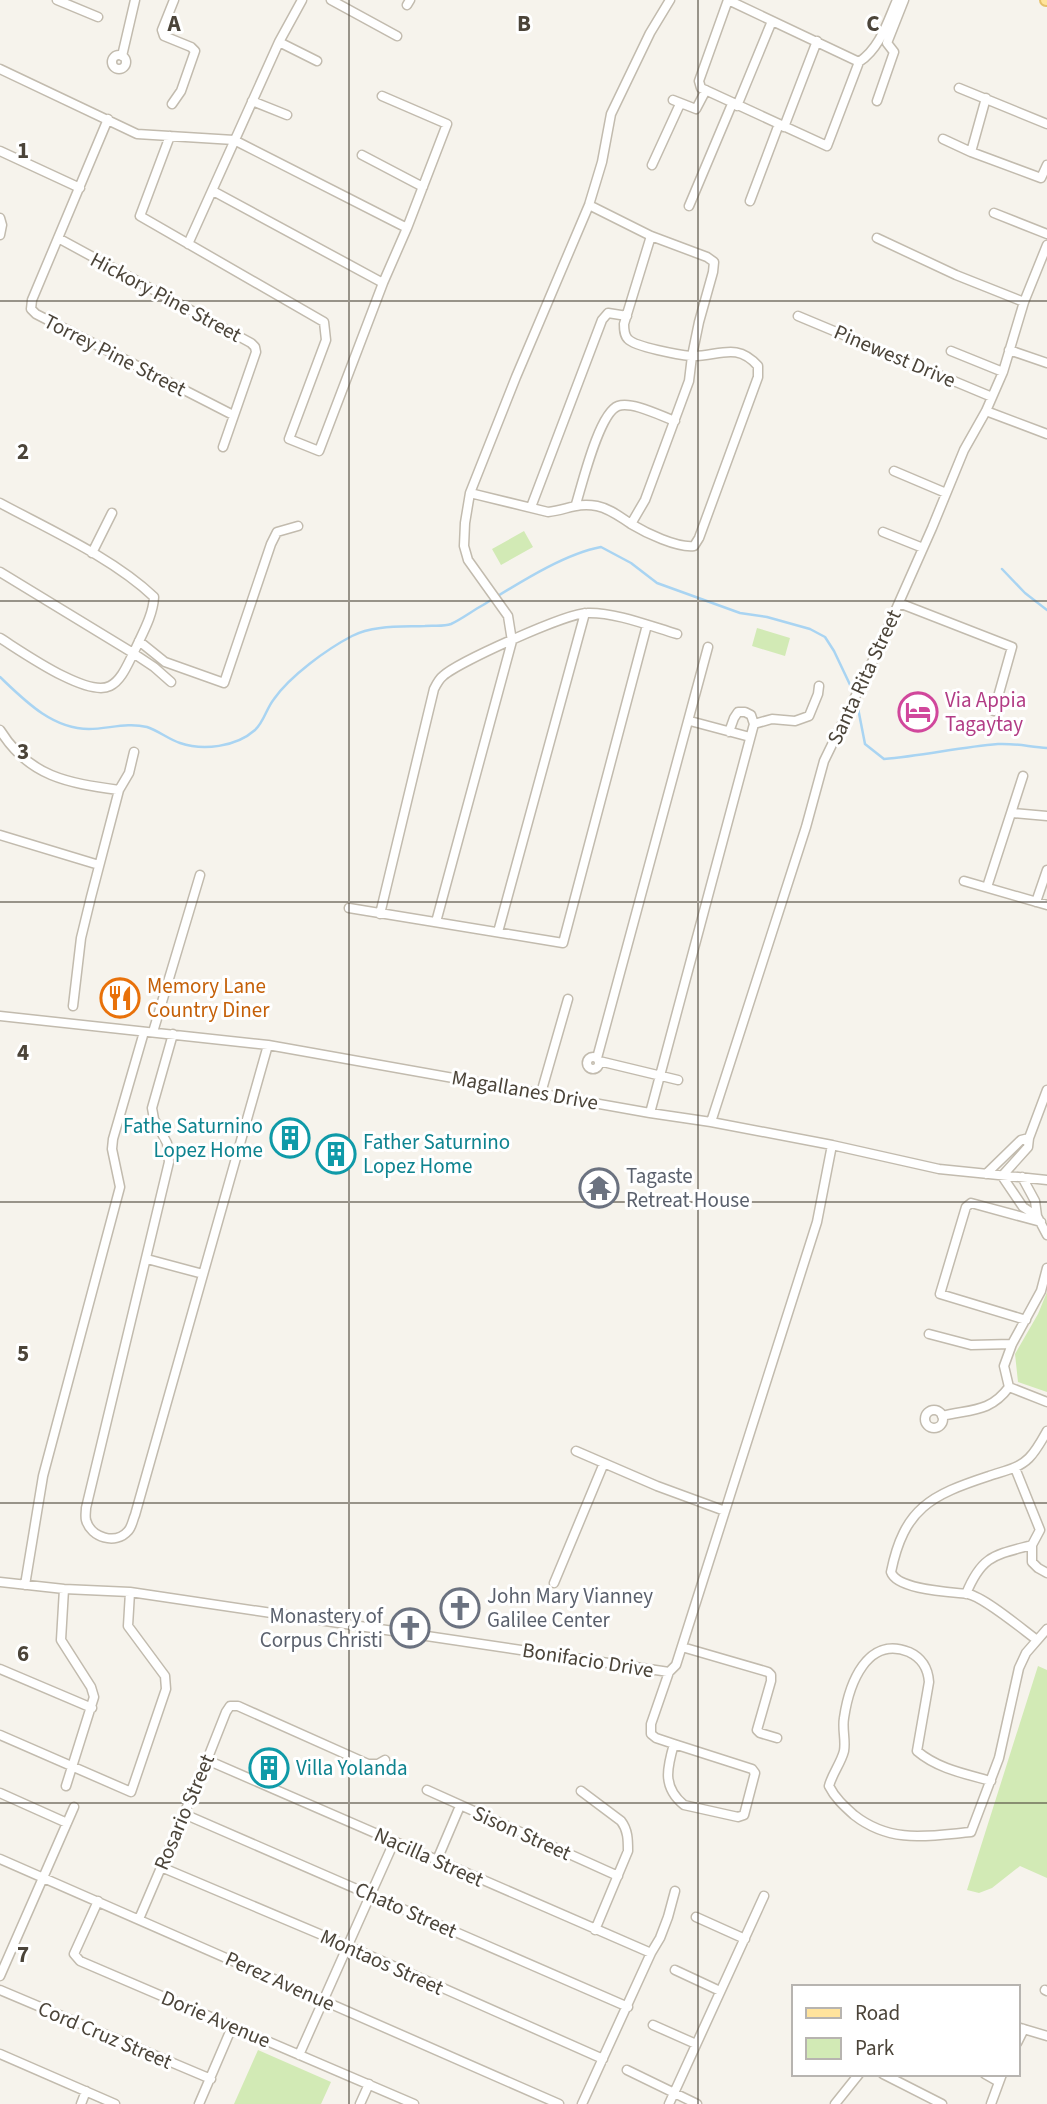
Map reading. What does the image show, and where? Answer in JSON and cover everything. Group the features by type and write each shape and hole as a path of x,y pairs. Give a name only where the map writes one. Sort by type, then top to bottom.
{"street":[{"path":"57,0 98,17"},
{"path":"122,56 135,0"},
{"path":"172,104 180,91 195,51 164,36 162,30 174,0"},
{"path":"188,244 279,42 302,0"},
{"path":"331,0 397,36"},
{"path":"436,922 512,640 508,616 468,560 464,546 470,493 589,205 602,162 611,114 650,33 670,0"},
{"path":"859,62 728,0 699,81 701,88 734,105 827,146 859,62 870,54 878,43 897,0"},
{"path":"877,102 894,52 887,43 904,0"},
{"path":"689,206 772,21"},
{"path":"750,201 817,41"},
{"path":"279,42 317,61"},
{"path":"0,69 137,134 234,140 407,228"},
{"path":"959,88 1047,124"},
{"path":"652,165 677,102 695,109 706,90"},
{"path":"170,136 140,216 324,322 326,340 289,439 320,451 447,124 382,96"},
{"path":"971,152 986,98"},
{"path":"252,101 288,115"},
{"name":"Torrey Pine Street","path":"108,119 32,300 31,309 233,415"},
{"path":"943,139 1041,178 1047,165"},
{"path":"0,151 80,188"},
{"path":"362,155 423,187"},
{"path":"213,191 383,283"},
{"path":"589,205 651,236 707,257 713,262 689,381 645,500 631,524"},
{"path":"994,213 1047,234"},
{"path":"0,218 0,234"},
{"path":"470,493 548,512 561,511 576,504 597,506 609,509 631,524 660,538 689,547 699,538 758,377 758,366 740,352 692,356 639,345 628,340 624,324 651,236"},
{"name":"Hickory Pine Street","path":"58,239 255,347 256,352 223,447"},
{"path":"877,239 1024,302"},
{"name":"Santa Rita Street","path":"711,1122 806,827 824,761 899,603 964,450 986,411 1003,372 1024,302 1047,244"},
{"path":"531,507 602,320 608,313 627,316"},
{"name":"Pinewest Drive","path":"798,316 992,397"},
{"path":"1009,349 1047,363"},
{"path":"951,351 1003,372"},
{"path":"576,504 591,455 609,412 617,406 625,405 675,421"},
{"path":"986,411 1047,434"},
{"path":"894,471 946,493"},
{"path":"0,503 92,553 144,587 154,597 153,609 133,653 118,681 107,688 68,680 0,638"},
{"path":"92,553 112,513"},
{"path":"139,641 165,662 224,683 271,544 277,532 298,526"},
{"path":"883,532 923,548"},
{"path":"0,572 133,653 171,682"},
{"path":"899,603 1012,647 994,711"},
{"path":"498,932 585,612"},
{"path":"380,914 434,689 441,677 455,667 512,640 567,616 585,612 603,614 677,634"},
{"path":"349,908 563,943 647,625"},
{"path":"678,1080 598,1060 708,647"},
{"path":"754,724 772,719 794,721 809,716 819,686"},
{"path":"650,1113 754,724 751,715 738,712 729,732"},
{"path":"690,721 750,737"},
{"path":"1,734 22,758 35,768 69,781 119,790"},
{"path":"71,1025 81,938 119,790 129,773 134,752"},
{"path":"987,887 1023,776"},
{"path":"1012,813 1047,816"},
{"path":"0,835 99,866"},
{"path":"1036,902 1047,870"},
{"path":"153,1032 200,875"},
{"path":"964,881 1047,905"},
{"path":"541,1093 568,999"},
{"name":"Magallanes Drive","path":"0,1016 268,1045 711,1122 939,1169 1047,1180"},
{"path":"25,1585 43,1476 120,1187 112,1149 113,1139 144,1032"},
{"path":"173,1034 152,1108 154,1119 167,1143 169,1162 86,1508 86,1522 103,1538 117,1539 129,1531 135,1515 268,1045"},
{"path":"1039,1219 1023,1207 1002,1176 1028,1147 1047,1090"},
{"path":"1037,1121 1047,1123"},
{"path":"986,1174 1021,1140 1029,1138"},
{"name":"Bonifacio Drive","path":"0,1582 130,1592 669,1672 676,1665 682,1647 817,1222 832,1145"},
{"path":"1022,1177 1035,1201 1039,1219 1047,1235"},
{"path":"1026,1320 940,1294 966,1208 971,1203 1039,1219"},
{"path":"146,1259 203,1274"},
{"path":"1009,1387 1004,1366 1012,1344 1041,1291 1047,1268"},
{"path":"929,1334 971,1345 1012,1344"},
{"path":"1009,1387 1047,1402"},
{"path":"942,1416 969,1412 990,1405 1009,1387"},
{"path":"1037,1640 974,1596 938,1591 894,1578 891,1569 901,1536 917,1513 952,1489 1015,1468 1029,1458 1047,1431"},
{"path":"576,1451 657,1486 726,1511"},
{"path":"554,1583 604,1463"},
{"path":"1015,1468 1041,1530 1032,1545 1032,1562 1047,1573"},
{"path":"966,1594 980,1567 993,1556 1032,1545"},
{"path":"64,1589 61,1640 91,1688 94,1698 66,1786"},
{"path":"0,1734 131,1792 166,1689 164,1676 128,1626 130,1592"},
{"path":"991,1781 958,1772 931,1761 917,1751 929,1672 916,1655 897,1648 878,1651 861,1668 849,1697 843,1720 845,1747 830,1786 842,1805 874,1828 903,1836 971,1832 991,1781 1003,1740 1016,1676 1026,1653 1047,1629"},
{"path":"682,1647 768,1672 771,1681 757,1730 777,1738"},
{"path":"0,1669 92,1708"},
{"path":"669,1672 651,1724 651,1734 752,1769 755,1773 744,1815 738,1817 684,1805 678,1800 666,1771 674,1744"},
{"name":"Rosario Street","path":"139,1919 230,1706 239,1706 368,1764 379,1764 385,1760"},
{"name":"Nacilla Street","path":"207,1760 651,1953"},
{"name":"Sison Street","path":"426,1790 618,1876"},
{"path":"581,1791 625,1826 628,1838 628,1851 594,1930"},
{"path":"0,1793 67,1823"},
{"path":"437,1860 460,1806"},
{"path":"0,1976 74,1807"},
{"name":"Chato Street","path":"184,1814 628,2007"},
{"path":"299,2055 394,1842"},
{"name":"Perez Avenue","path":"0,1859 559,2104"},
{"name":"Montaos Street","path":"161,1867 603,2059"},
{"path":"582,2104 664,1928 675,1891"},
{"path":"669,2104 764,1896"},
{"name":"Dorie Avenue","path":"98,1901 74,1954 80,1961 414,2104"},
{"path":"696,1917 745,1939"},
{"path":"676,1970 720,1991"},
{"name":"Cord Cruz Street","path":"0,1990 211,2079"},
{"path":"653,2025 696,2044"},
{"path":"199,2104 232,2026"},
{"path":"1021,2028 1047,2036"},
{"path":"0,2054 116,2104"},
{"path":"627,2070 697,2104"},
{"path":"835,2104 857,2076"},
{"path":"887,2076 943,2104"},
{"path":"991,2104 1001,2078"},
{"path":"360,2104 369,2084"},
{"path":"81,2104 86,2091"}],"green space":[{"path":"524,531 533,547 501,565 492,549"},
{"path":"757,628 790,638 785,656 752,646"},
{"path":"1047,1292 1047,1392 1018,1382 1015,1354"},
{"path":"1038,1666 1047,1670 1047,1878 1020,1866 992,1888 979,1893 967,1890"},
{"path":"258,2050 331,2082 321,2104 234,2104"}],"waterway":[{"path":"0,677 40,712 76,728 140,726 189,745 209,747 229,744 255,730 271,703 299,672 352,636 378,628 451,624 540,571 571,556 601,547 631,563 657,583 740,613 767,617 810,629 825,637 853,691"},
{"path":"1002,569 1025,593 1047,610"},
{"path":"857,703 865,744 884,759 998,744 1047,748"}],"place":[{"name":"Via Appia Tagaytay","path":"918,712"},
{"name":"Memory Lane Country Diner","path":"120,998"},
{"name":"Fathe Saturnino Lopez Home","path":"290,1138"},
{"name":"Father Saturnino Lopez Home","path":"336,1154"},
{"name":"Tagaste Retreat House","path":"599,1188"},
{"name":"John Mary Vianney Galilee Center","path":"460,1608"},
{"name":"Monastery of Corpus Christi","path":"410,1628"},
{"name":"Villa Yolanda","path":"269,1768"}]}
